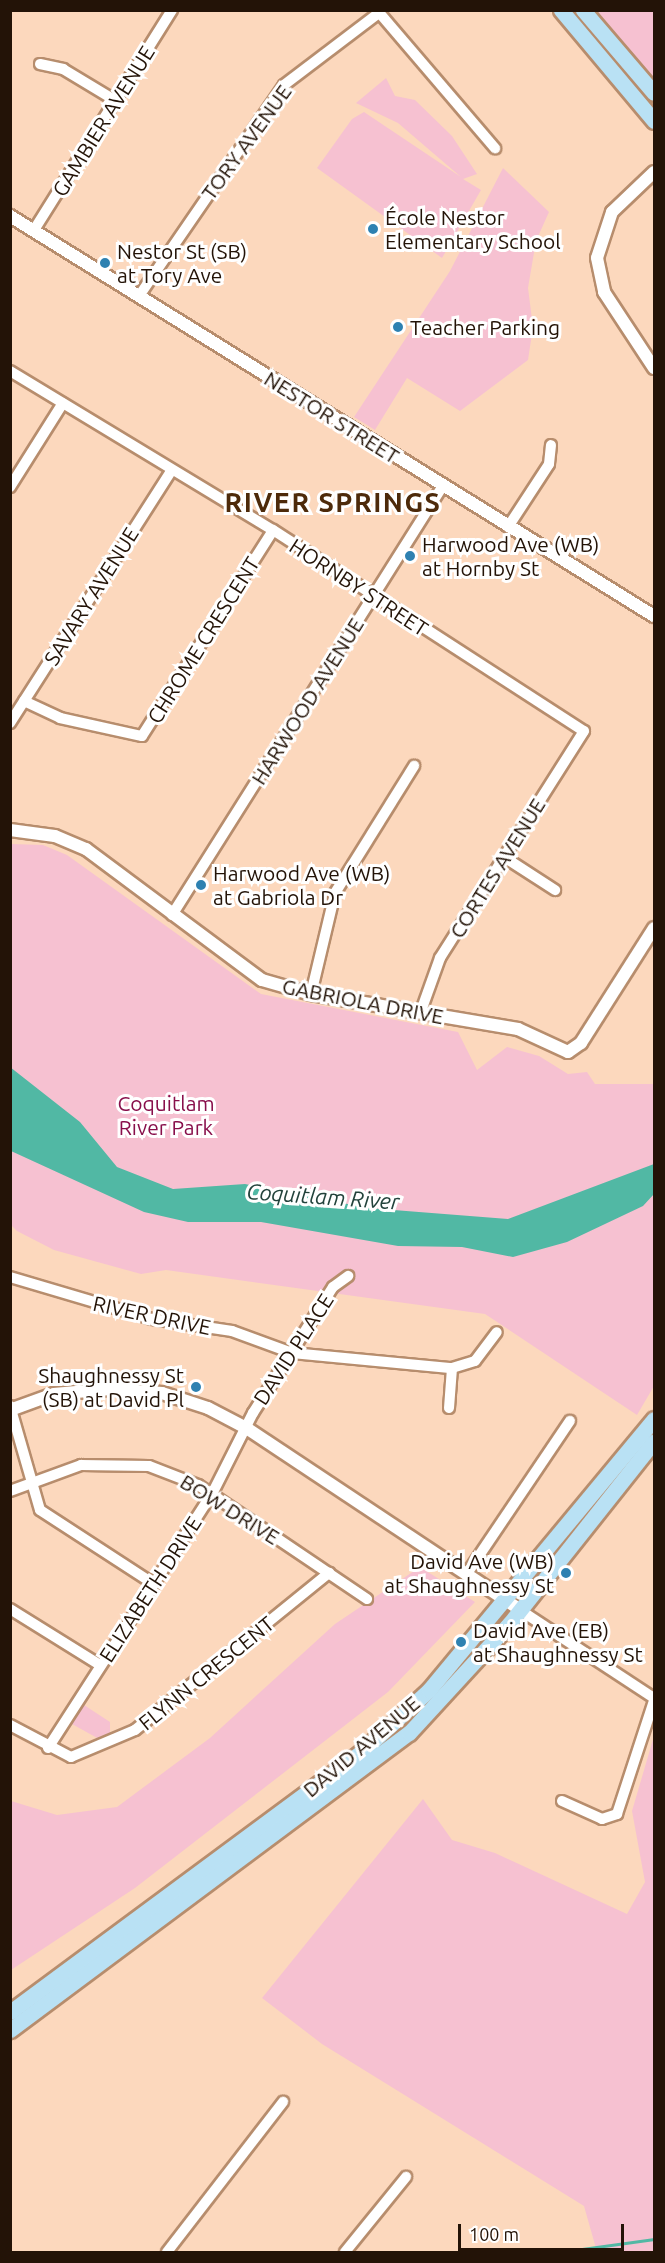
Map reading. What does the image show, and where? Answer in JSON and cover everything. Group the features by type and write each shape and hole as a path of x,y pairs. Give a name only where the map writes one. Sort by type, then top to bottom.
{"main road":[{"path":"561,10 654,121"},
{"path":"583,10 654,93"},
{"name":"DAVID AVENUE","path":"10,2012 360,1753 429,1690 513,1606 654,1419"},
{"name":"DAVID AVENUE","path":"10,2030 410,1733 513,1606 654,1441"}],"street":[{"name":"GAMBIER AVENUE","path":"34,230 172,10"},
{"path":"378,12 495,148"},
{"name":"TORY AVENUE","path":"139,296 284,85 378,12"},
{"path":"40,64 63,69 116,101"},
{"path":"654,172 612,212 597,258 604,292 654,368"},
{"name":"NESTOR STREET","path":"10,216 442,487 654,616"},
{"name":"HORNBY STREET","path":"10,371 273,530 584,731"},
{"path":"10,487 63,403"},
{"path":"508,527 549,464 551,445"},
{"name":"SAVARY AVENUE","path":"10,723 172,470"},
{"name":"HARWOOD AVENUE","path":"172,915 442,487"},
{"name":"CHROME CRESCENT","path":"24,701 60,718 142,736 273,530"},
{"name":"CORTES AVENUE","path":"421,1011 440,958 584,731"},
{"path":"311,994 335,893 414,765"},
{"name":"GABRIOLA DRIVE","path":"10,830 56,836 86,849 255,976 311,994 519,1029 572,1052 654,928"},
{"path":"504,857 555,890"},
{"name":"DAVID PLACE","path":"248,1429 333,1287 348,1276"},
{"name":"RIVER DRIVE","path":"10,1277 134,1315 232,1331 292,1353 452,1368"},
{"path":"449,1408 452,1368 475,1361 497,1332"},
{"path":"154,1584 45,1514 30,1482 11,1409 54,1394 110,1389 162,1393 208,1407 248,1429 654,1700 617,1814 597,1818 562,1801"},
{"path":"466,1575 570,1420"},
{"name":"ELIZABETH DRIVE","path":"48,1748 212,1494 248,1429"},
{"name":"BOW DRIVE","path":"10,1491 81,1465 110,1462 148,1466 212,1494 367,1599"},
{"name":"FLYNN CRESCENT","path":"10,1725 48,1748 77,1756 146,1724 329,1573"},
{"path":"10,1609 100,1665"},
{"path":"167,2253 283,2102"},
{"path":"345,2253 406,2177"}],"green space":[{"path":"597,11 654,11 654,79"},
{"path":"386,78 395,96 415,100 452,136 477,174 463,179 481,190 442,258 317,168 352,119 364,112 461,177 398,123 356,103"},
{"path":"503,168 549,212 536,241 528,288 533,327 528,360 460,411 407,378 375,430 354,417 450,271"},
{"name":"Coquitlam River Park","path":"11,844 43,845 67,855 261,994 458,1032 477,1070 507,1047 539,1056 568,1074 587,1072 595,1084 654,1084 654,1386 637,1415 485,1314 166,1270 141,1274 54,1250 17,1231 11,1225"},
{"path":"420,1567 475,1602 388,1692 135,1888 11,1970 11,1801 57,1815 117,1807 210,1738 335,1624"},
{"path":"84,1705 110,1722 110,1734 99,1739 72,1724"},
{"path":"654,1736 654,2252 597,2252 584,2206 322,2044 262,1998 423,1799 452,1840 495,1853 627,1914 645,1882 632,1811"}],"water":[{"name":"Coquitlam River","path":"10,1067 80,1122 117,1167 173,1189 245,1184 368,1208 508,1219 654,1164 654,1194 643,1206 567,1242 513,1257 462,1247 398,1246 261,1222 188,1222 144,1212 11,1151"}],"waterway":[{"path":"582,2249 654,2239"}],"place":[{"name":"École Nestor Elementary School","path":"373,229"},
{"name":"Nestor St (SB) at Tory Ave","path":"105,263"},
{"name":"Teacher Parking","path":"398,327"},
{"name":"Harwood Ave (WB) at Hornby St","path":"410,556"},
{"name":"Harwood Ave (WB) at Gabriola Dr","path":"201,885"},
{"name":"Shaughnessy St (SB) at David Pl","path":"196,1387"},
{"name":"David Ave (WB) at Shaughnessy St","path":"566,1573"},
{"name":"David Ave (EB) at Shaughnessy St","path":"461,1642"}],"district":[{"name":"RIVER SPRINGS","path":"333,503"}]}
